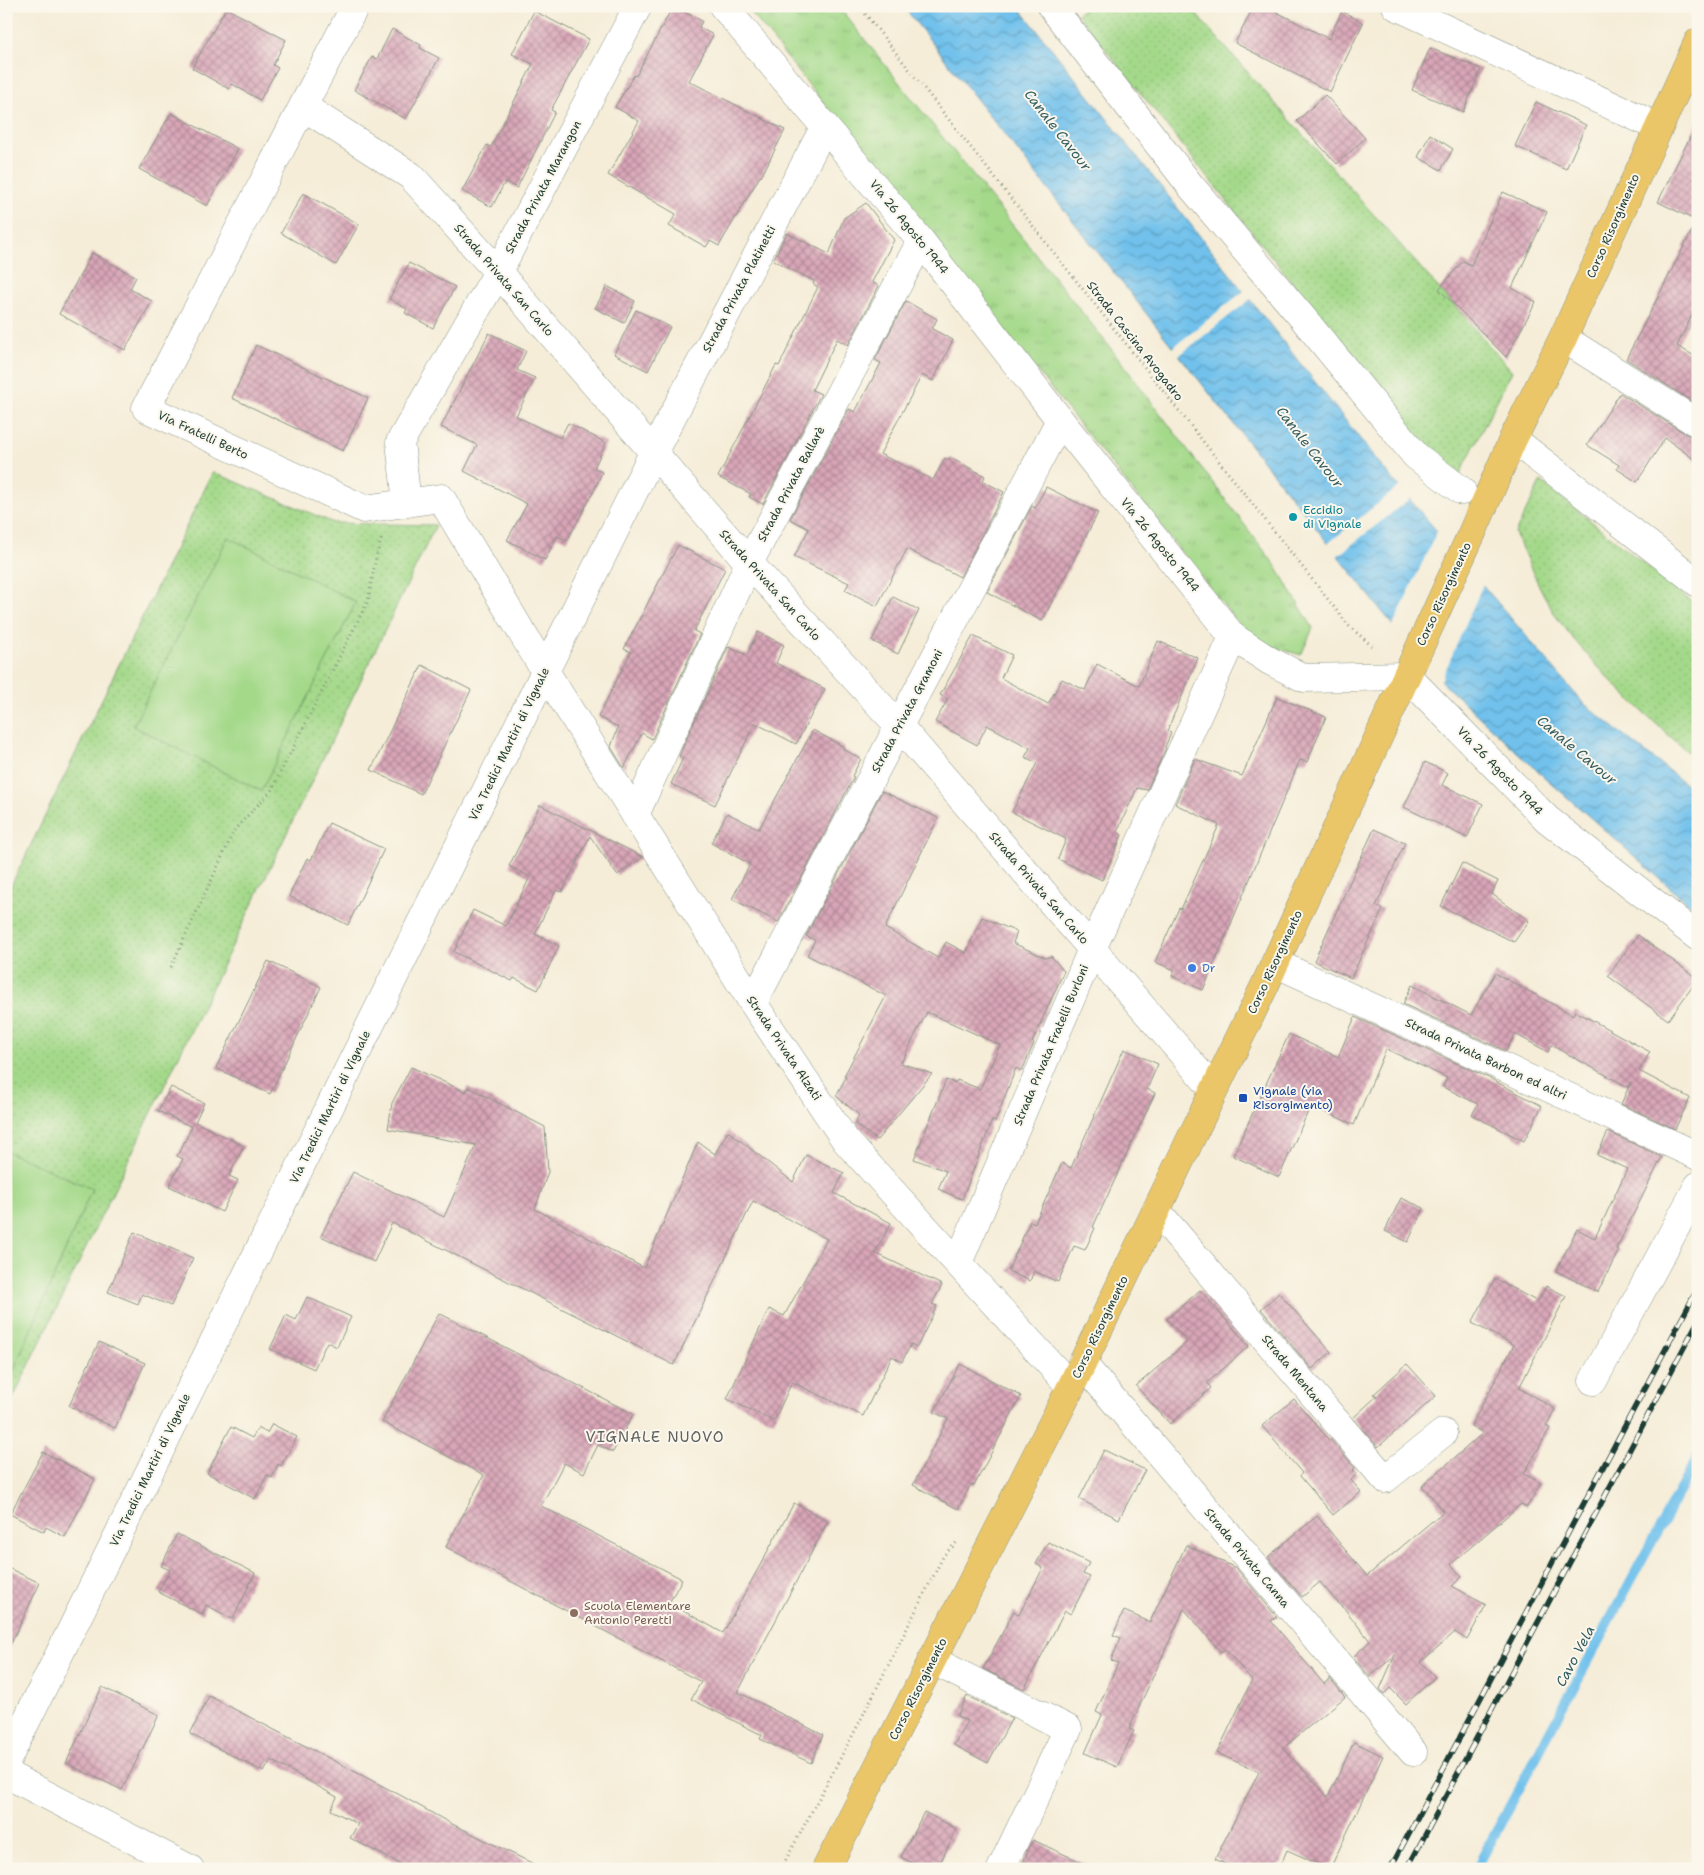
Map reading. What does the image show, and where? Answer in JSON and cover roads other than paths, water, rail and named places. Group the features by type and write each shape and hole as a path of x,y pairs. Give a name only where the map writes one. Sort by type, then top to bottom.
{"main road":[{"name":"Corso Risorgimento","path":"826,1869 1077,1375 1275,963 1410,670 1513,439 1563,338 1698,42"}],"street":[{"name":"Via Fratelli Berto","path":"355,6 146,408 364,509 407,503"},
{"name":"Strada Privata Marangon","path":"407,503 400,442 498,272 638,6"},
{"name":"Via 26 Agosto 1944","path":"723,6 922,241 1060,420 1233,637 1270,661 1304,678 1410,670 1547,819 1698,937"},
{"path":"1051,6 1190,185 1302,316 1416,456 1462,491"},
{"path":"1396,6 1658,127"},
{"name":"Strada Privata San Carlo","path":"304,107 411,176 498,272 749,562 899,726 1214,1090"},
{"name":"Strada Privata Platinetti","path":"653,453 825,126"},
{"name":"Strada Privata Ballarè","path":"635,815 749,562 922,241"},
{"path":"1563,338 1694,421"},
{"name":"Strada Privata Gramoni","path":"753,1003 1060,420"},
{"path":"1513,439 1698,584"},
{"name":"Via Tredici Martiri di Vignale","path":"6,1762 653,453"},
{"path":"407,503 441,498 545,671"},
{"name":"Strada Privata Fratelli Burloni","path":"958,1263 1092,949 1233,637"},
{"name":"Strada Privata Alzati","path":"545,671 753,1003 846,1141 958,1263 1077,1375"},
{"name":"Strada Privata Barbon ed altri","path":"1275,963 1698,1156"},
{"path":"1593,1381 1698,1186"},
{"name":"Strada Mentana","path":"1156,1210 1385,1479 1443,1433"},
{"name":"Strada Privata Canna","path":"1077,1375 1413,1752"},
{"path":"932,1660 1068,1729 1001,1869"},
{"path":"6,1774 190,1869"}],"water":[{"name":"Canale Cavour","path":"903,6 1018,6 1383,468 1583,703 1698,794 1698,910 1691,906 1542,775 1446,686 1384,614"}],"waterway":[{"name":"Cavo Vela","path":"1476,1869 1698,1456"}],"railway":[{"path":"1390,1869 1698,1288"},
{"path":"1407,1869 1698,1321"}],"place":[{"name":"Eccidio di Vignale","path":"1293,517"},
{"name":"Dr","path":"1192,968"},
{"name":"Vignale (via Risorgimento)","path":"1243,1098"},
{"name":"Scuola Elementare Antonio Peretti","path":"574,1613"}],"district":[{"name":"VIGNALE NUOVO","path":"655,1437"}]}
